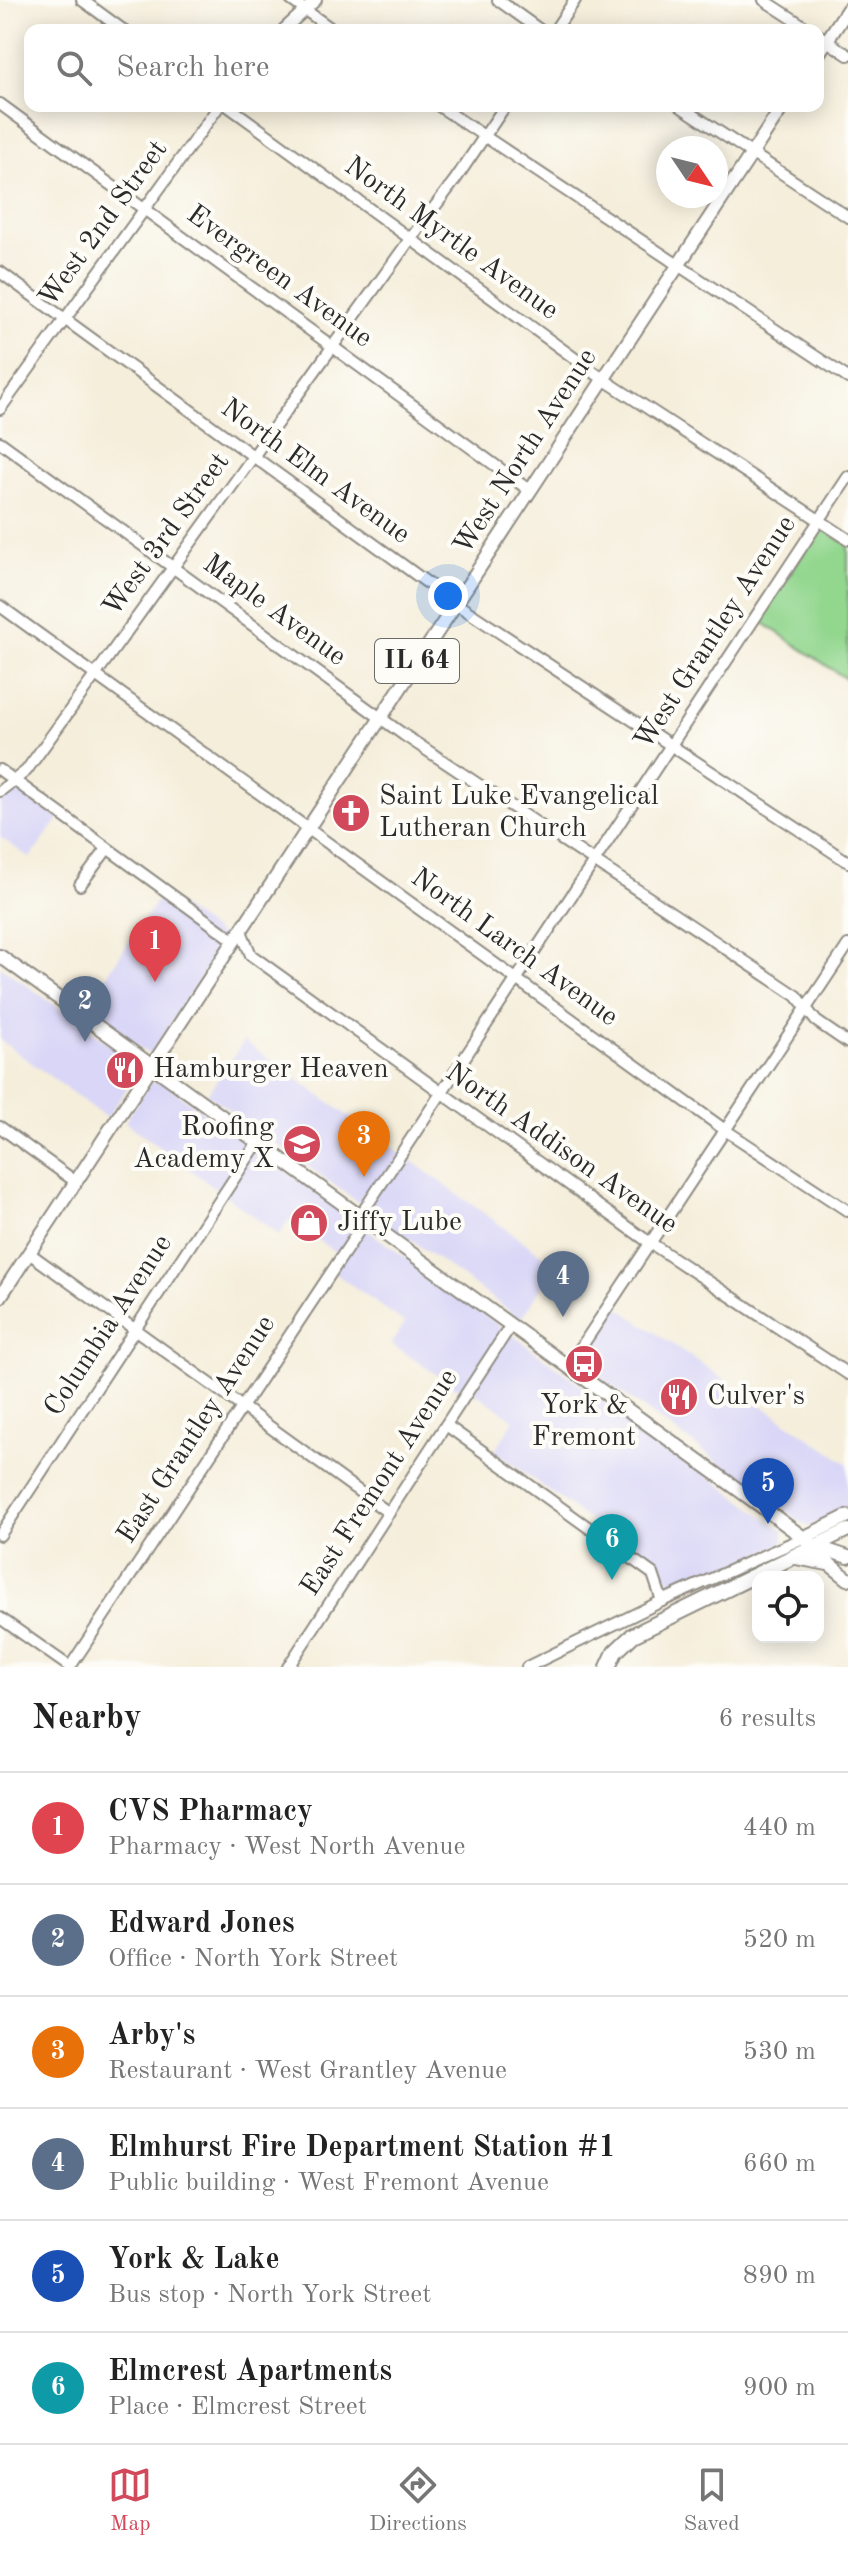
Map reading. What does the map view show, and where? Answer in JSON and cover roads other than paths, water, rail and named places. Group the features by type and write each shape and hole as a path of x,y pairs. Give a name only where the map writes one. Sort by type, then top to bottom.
{"highway":[{"path":"608,1667 615,1652 633,1635 791,1557 809,1542"},
{"path":"791,1557 809,1557 828,1563"}],"main road":[{"path":"824,36 848,9"},
{"name":"West North Avenue","path":"152,1066 779,112"},
{"path":"0,956 809,1542 848,1579"},
{"name":"IL 64","path":"0,1297 152,1066"},
{"path":"809,1542 848,1516"},
{"path":"809,1542 848,1530"},
{"path":"809,1542 848,1557"}],"street":[{"path":"82,0 115,24"},
{"path":"291,0 325,24"},
{"path":"290,24 316,0"},
{"path":"498,0 532,24"},
{"path":"562,24 575,0"},
{"path":"764,0 801,24"},
{"path":"824,39 848,55"},
{"name":"Evergreen Avenue","path":"0,104 529,490"},
{"name":"West 2nd Street","path":"0,409 215,112"},
{"name":"North Myrtle Avenue","path":"236,112 603,379 848,539"},
{"path":"448,112 848,378"},
{"name":"West 3rd Street","path":"0,791 26,771 501,112"},
{"path":"689,112 848,217"},
{"name":"North Elm Avenue","path":"0,272 455,603 848,862"},
{"name":"Maple Avenue","path":"0,442 379,718 797,996 816,1021 848,1043"},
{"name":"West Grantley Avenue","path":"363,1218 516,979 848,477"},
{"name":"North Larch Avenue","path":"0,606 725,1130 848,1211"},
{"path":"0,770 107,849 238,936 251,955"},
{"path":"80,885 107,849"},
{"path":"568,1367 848,945"},
{"path":"225,956 251,955"},
{"name":"North Addison Avenue","path":"251,955 651,1243 848,1374"},
{"path":"0,1127 76,1182"},
{"name":"Columbia Avenue","path":"0,1535 258,1142"},
{"name":"East Grantley Avenue","path":"70,1667 363,1218"},
{"path":"29,1253 389,1513"},
{"name":"East Fremont Avenue","path":"288,1667 511,1325"},
{"path":"446,1425 653,1574 662,1601"},
{"path":"527,1667 662,1601 809,1542"},
{"path":"0,1618 70,1667"}],"place":[{"name":"Saint Luke Evangelical Lutheran Church","path":"351,813"},
{"name":"CVS Pharmacy","path":"155,982"},
{"name":"Edward Jones","path":"85,1042"},
{"name":"Hamburger Heaven","path":"125,1070"},
{"name":"Roofing Academy X","path":"302,1144"},
{"name":"Arby's","path":"364,1177"},
{"name":"Jiffy Lube","path":"309,1223"},
{"name":"Elmhurst Fire Department Station #1","path":"563,1317"},
{"name":"York & Fremont","path":"584,1364"},
{"name":"Culver's","path":"679,1397"},
{"name":"York & Lake","path":"768,1524"},
{"name":"Elmcrest Apartments","path":"612,1580"}]}
